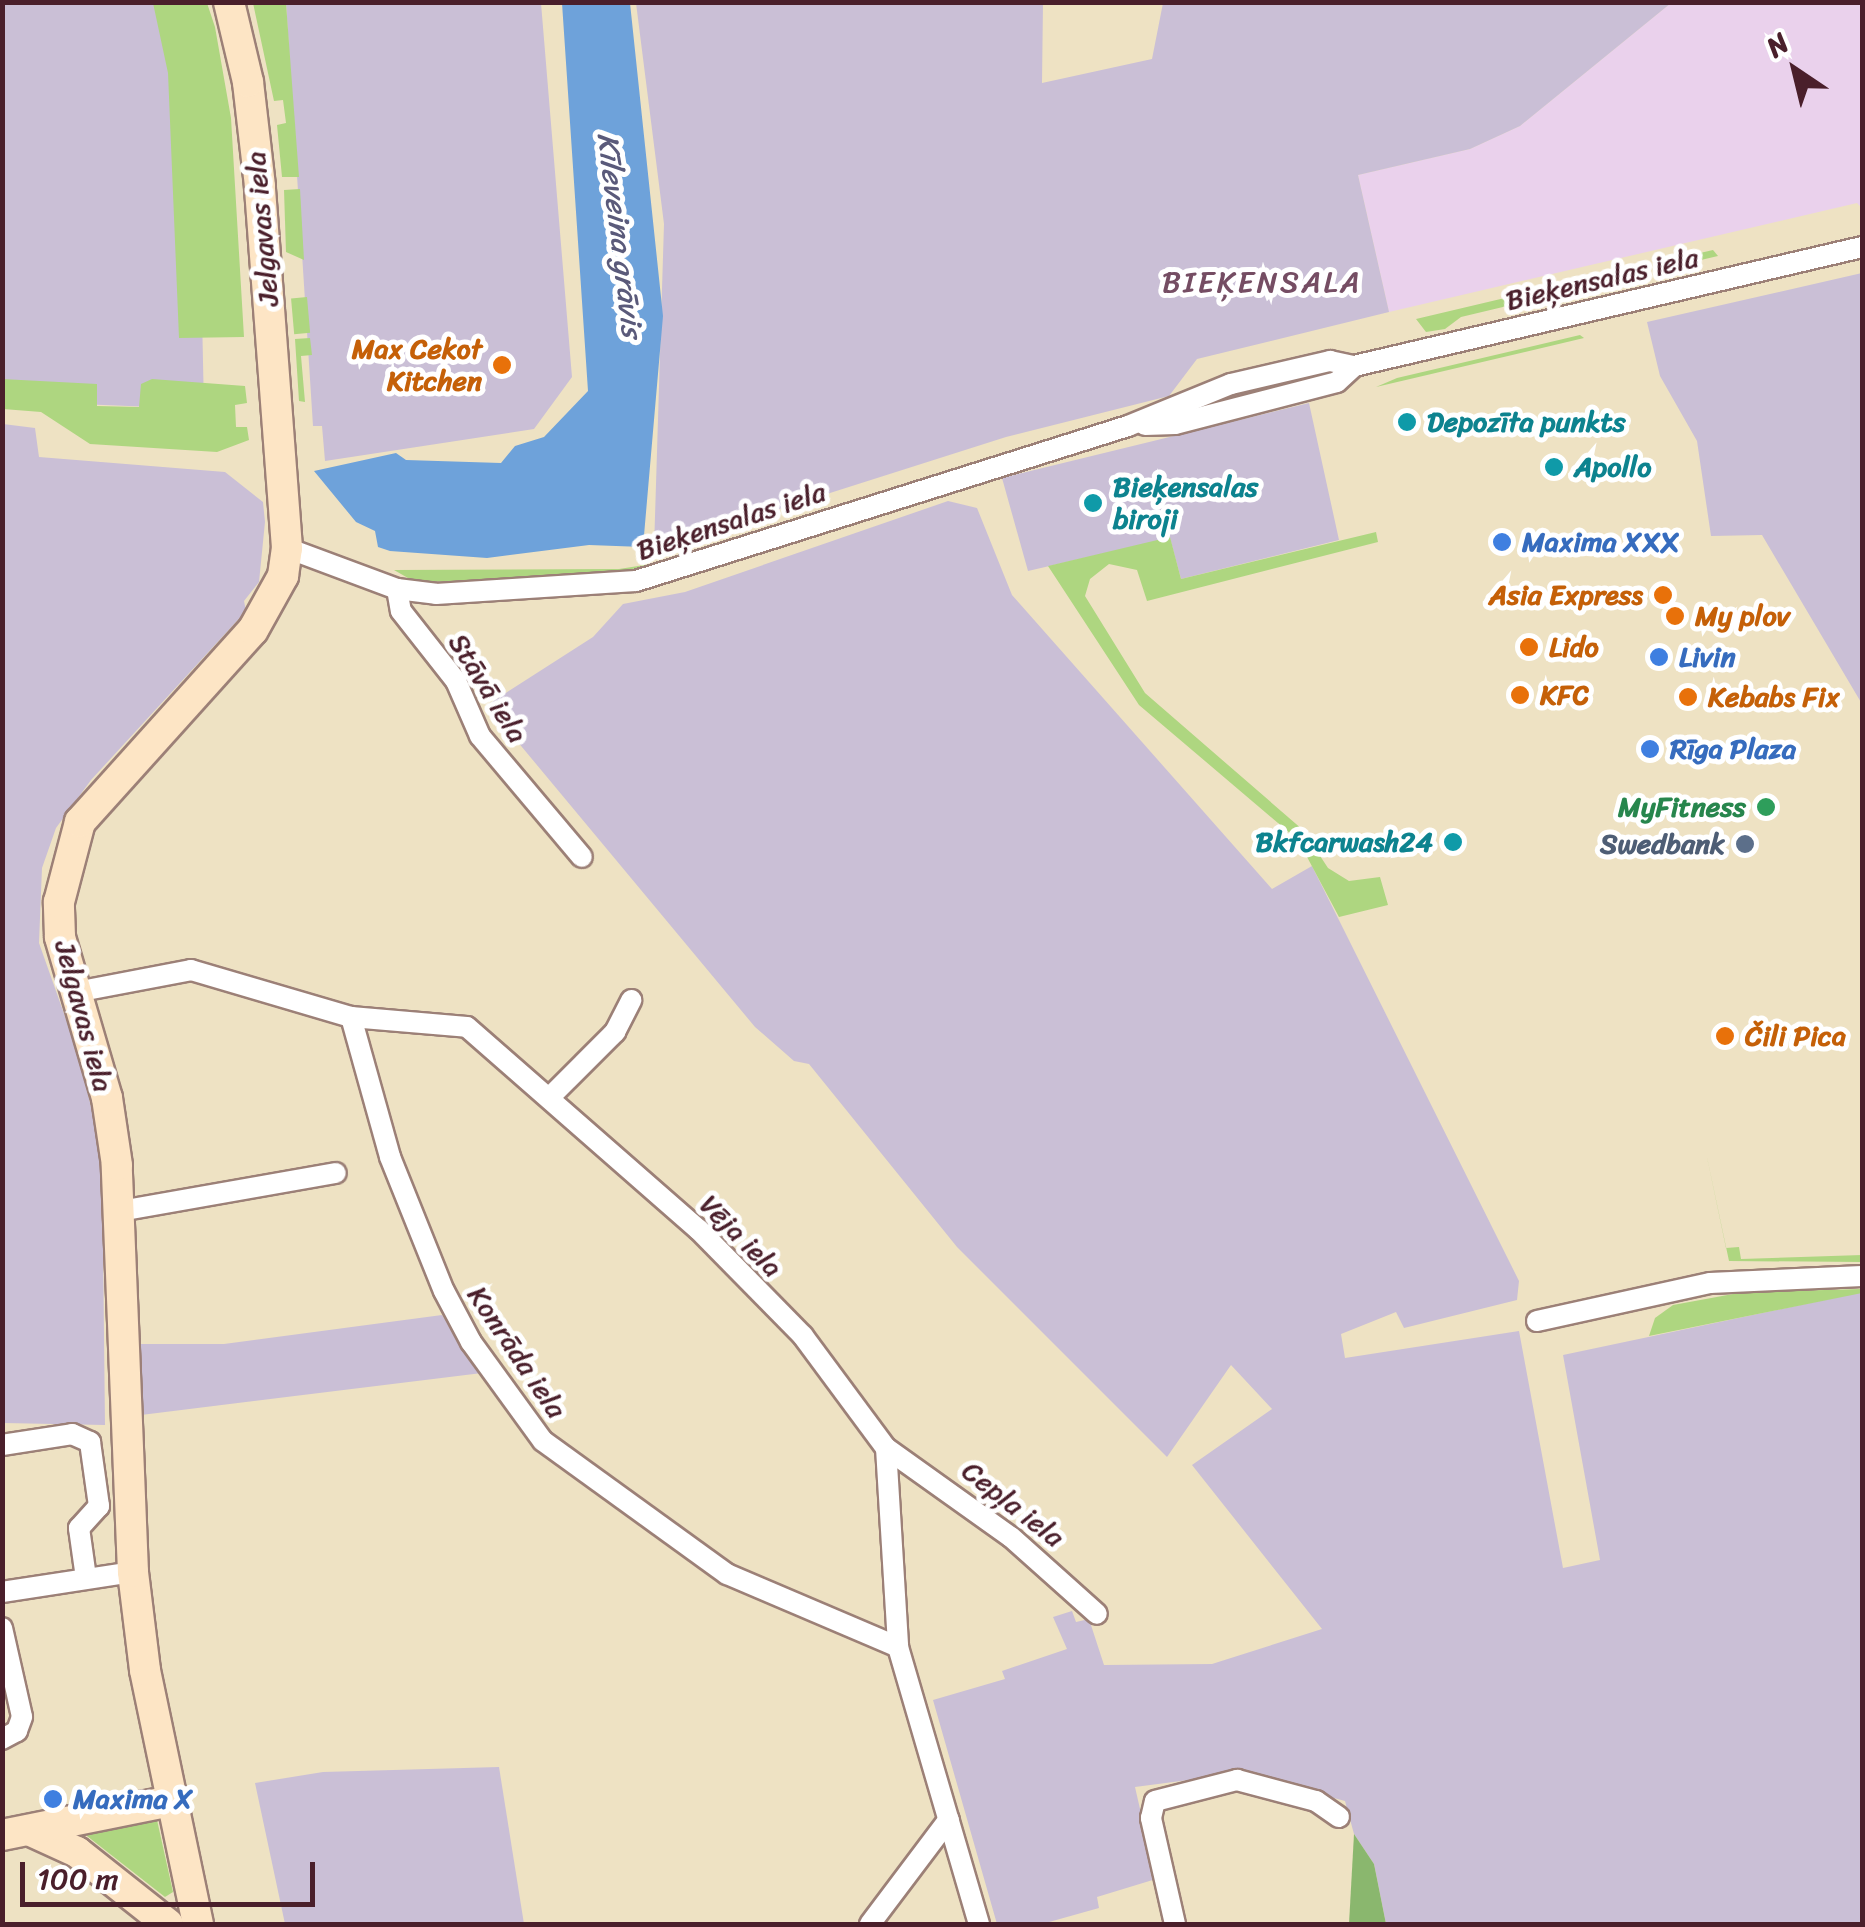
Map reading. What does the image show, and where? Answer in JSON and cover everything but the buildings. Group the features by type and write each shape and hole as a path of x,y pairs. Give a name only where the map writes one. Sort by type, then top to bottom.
{"street":[{"name":"Jelgavas iela","path":"198,1924 170,1802 133,1572 120,1211 107,1098 60,937 59,902 80,822 253,630 278,588 287,548 254,127 229,2"},
{"name":"Bieķensalas iela","path":"287,548 397,588 514,592 687,570 976,469 1128,426 1231,384 1330,361 1354,366 1862,247"},
{"name":"Stāvā iela","path":"397,588 400,611 456,681 480,736 582,857"},
{"name":"Vēja iela","path":"76,992 191,970 350,1017 467,1027 551,1096 698,1230 802,1336 886,1448"},
{"path":"551,1096 614,1032 631,1000"},
{"name":"Konrāda iela","path":"350,1017 390,1157 444,1291 471,1342 543,1441 727,1574 898,1648"},
{"path":"120,1211 336,1173"},
{"path":"1537,1321 1710,1283 1862,1276"},
{"path":"2,1445 72,1434 90,1442 98,1506 79,1528 86,1578"},
{"path":"886,1448 898,1648 979,1924"},
{"name":"Cepļa iela","path":"886,1448 996,1525 1097,1614"},
{"path":"2,1592 133,1572"},
{"path":"2,1628 22,1717 17,1731 2,1739"},
{"path":"1174,1924 1151,1818 1155,1801 1237,1780 1305,1797 1339,1817"},
{"path":"16,1832 170,1802"},
{"path":"870,1924 948,1819"},
{"path":"16,1832 78,1852 168,1924"}],"shaded area":[{"path":"2,3 169,3 201,267 204,409 3,401"},
{"path":"286,3 541,3 572,377 534,429 325,461 322,426 313,426"},
{"path":"636,3 1043,3 1042,83 1152,59 1163,3 1671,3 1520,126 1470,149 1358,175 1389,312 1197,359 1169,396 1006,437 654,549 664,224"},
{"path":"1671,3 1862,3 1862,208 1857,203 1389,312 1358,175 1470,149 1520,126"},
{"path":"1862,273 1862,704 1762,535 1711,536 1697,441 1660,376 1647,322"},
{"path":"1309,403 1339,540 1181,579 1170,538 1028,571 1002,478"},
{"path":"3,424 35,428 39,457 225,472 263,502 259,582 244,601 246,611 91,780 56,828 42,868 39,943 79,1056 102,1153 105,1425 3,1423"},
{"path":"948,501 977,508 1012,595 1272,889 1312,866 1519,1281 1517,1300 1404,1328 1396,1312 1341,1334 1345,1358 1519,1331 1563,1568 1600,1560 1563,1355 1862,1292 1862,1924 1386,1924 1374,1864 1354,1834 1345,1801 1242,1773 1135,1787 1156,1879 1097,1897 1099,1908 1042,1924 997,1924 933,1700 1005,1679 1002,1671 1067,1649 1053,1617 1072,1611 1076,1622 1089,1619 1104,1665 1212,1664 1322,1629 1192,1465 1272,1409 1231,1365 1167,1457 957,1247 809,1064 794,1061 755,1027 487,705 593,637 623,604 685,592"},
{"path":"442,1315 482,1373 141,1415 138,1344 224,1344"},
{"path":"499,1767 524,1924 285,1924 255,1783 323,1772"}],"green space":[{"path":"153,3 207,3 215,27 231,118 244,337 179,338 168,73"},
{"path":"253,3 286,3 299,177 282,177 277,125 286,123 283,100 274,101"},
{"path":"300,189 304,260 286,252 284,190"},
{"path":"1713,250 1718,256 1658,270 1661,262"},
{"path":"1644,266 1650,273 1574,290 1577,282"},
{"path":"1560,285 1566,292 1461,317 1445,329 1426,332 1416,319"},
{"path":"307,297 310,333 294,334 291,298"},
{"path":"1580,335 1584,338 1376,387 1397,378"},
{"path":"310,338 312,355 301,356 305,402 299,401 295,339"},
{"path":"2,379 97,384 97,406 139,407 141,384 152,379 245,386 247,403 235,405 236,427 247,427 249,440 217,452 90,444 41,412 3,409"},
{"path":"1376,532 1378,542 1147,601 1137,570 1109,564 1090,579 1085,596 1145,693 1303,830 1328,868 1349,881 1380,877 1388,905 1339,917 1298,840 1139,705 1048,566 1170,537 1181,579"},
{"path":"683,559 597,576 545,580 415,582 394,570 619,569"},
{"path":"1739,1247 1741,1259 1862,1255 1862,1262 1729,1261 1726,1248"},
{"path":"1862,1289 1862,1293 1649,1336 1655,1318 1673,1305 1744,1292"},
{"path":"157,1820 173,1892 165,1897 87,1836 88,1831"},
{"path":"1354,1834 1374,1864 1386,1924 1349,1924"}],"water":[{"name":"Kīleveina grāvis","path":"562,3 630,3 663,316 643,547 589,545 487,558 390,551 378,547 375,531 356,522 314,471 396,453 406,460 501,463 515,446 544,437 588,391"}],"place":[{"name":"Max Cekot Kitchen","path":"502,365"},
{"name":"Depozīta punkts","path":"1407,422"},
{"name":"Apollo","path":"1554,467"},
{"name":"Bieķensalas biroji","path":"1093,503"},
{"name":"Maxima XXX","path":"1502,542"},
{"name":"Asia Express","path":"1663,595"},
{"name":"My plov","path":"1675,616"},
{"name":"Lido","path":"1529,647"},
{"name":"Livin","path":"1659,657"},
{"name":"KFC","path":"1520,695"},
{"name":"Kebabs Fix","path":"1688,697"},
{"name":"Rīga Plaza","path":"1650,749"},
{"name":"MyFitness","path":"1766,807"},
{"name":"Bkfcarwash24","path":"1453,842"},
{"name":"Swedbank","path":"1745,844"},
{"name":"Čili Pica","path":"1725,1036"},
{"name":"Maxima X","path":"53,1799"}],"district":[{"name":"BIEĶENSALA","path":"1262,282"}]}
